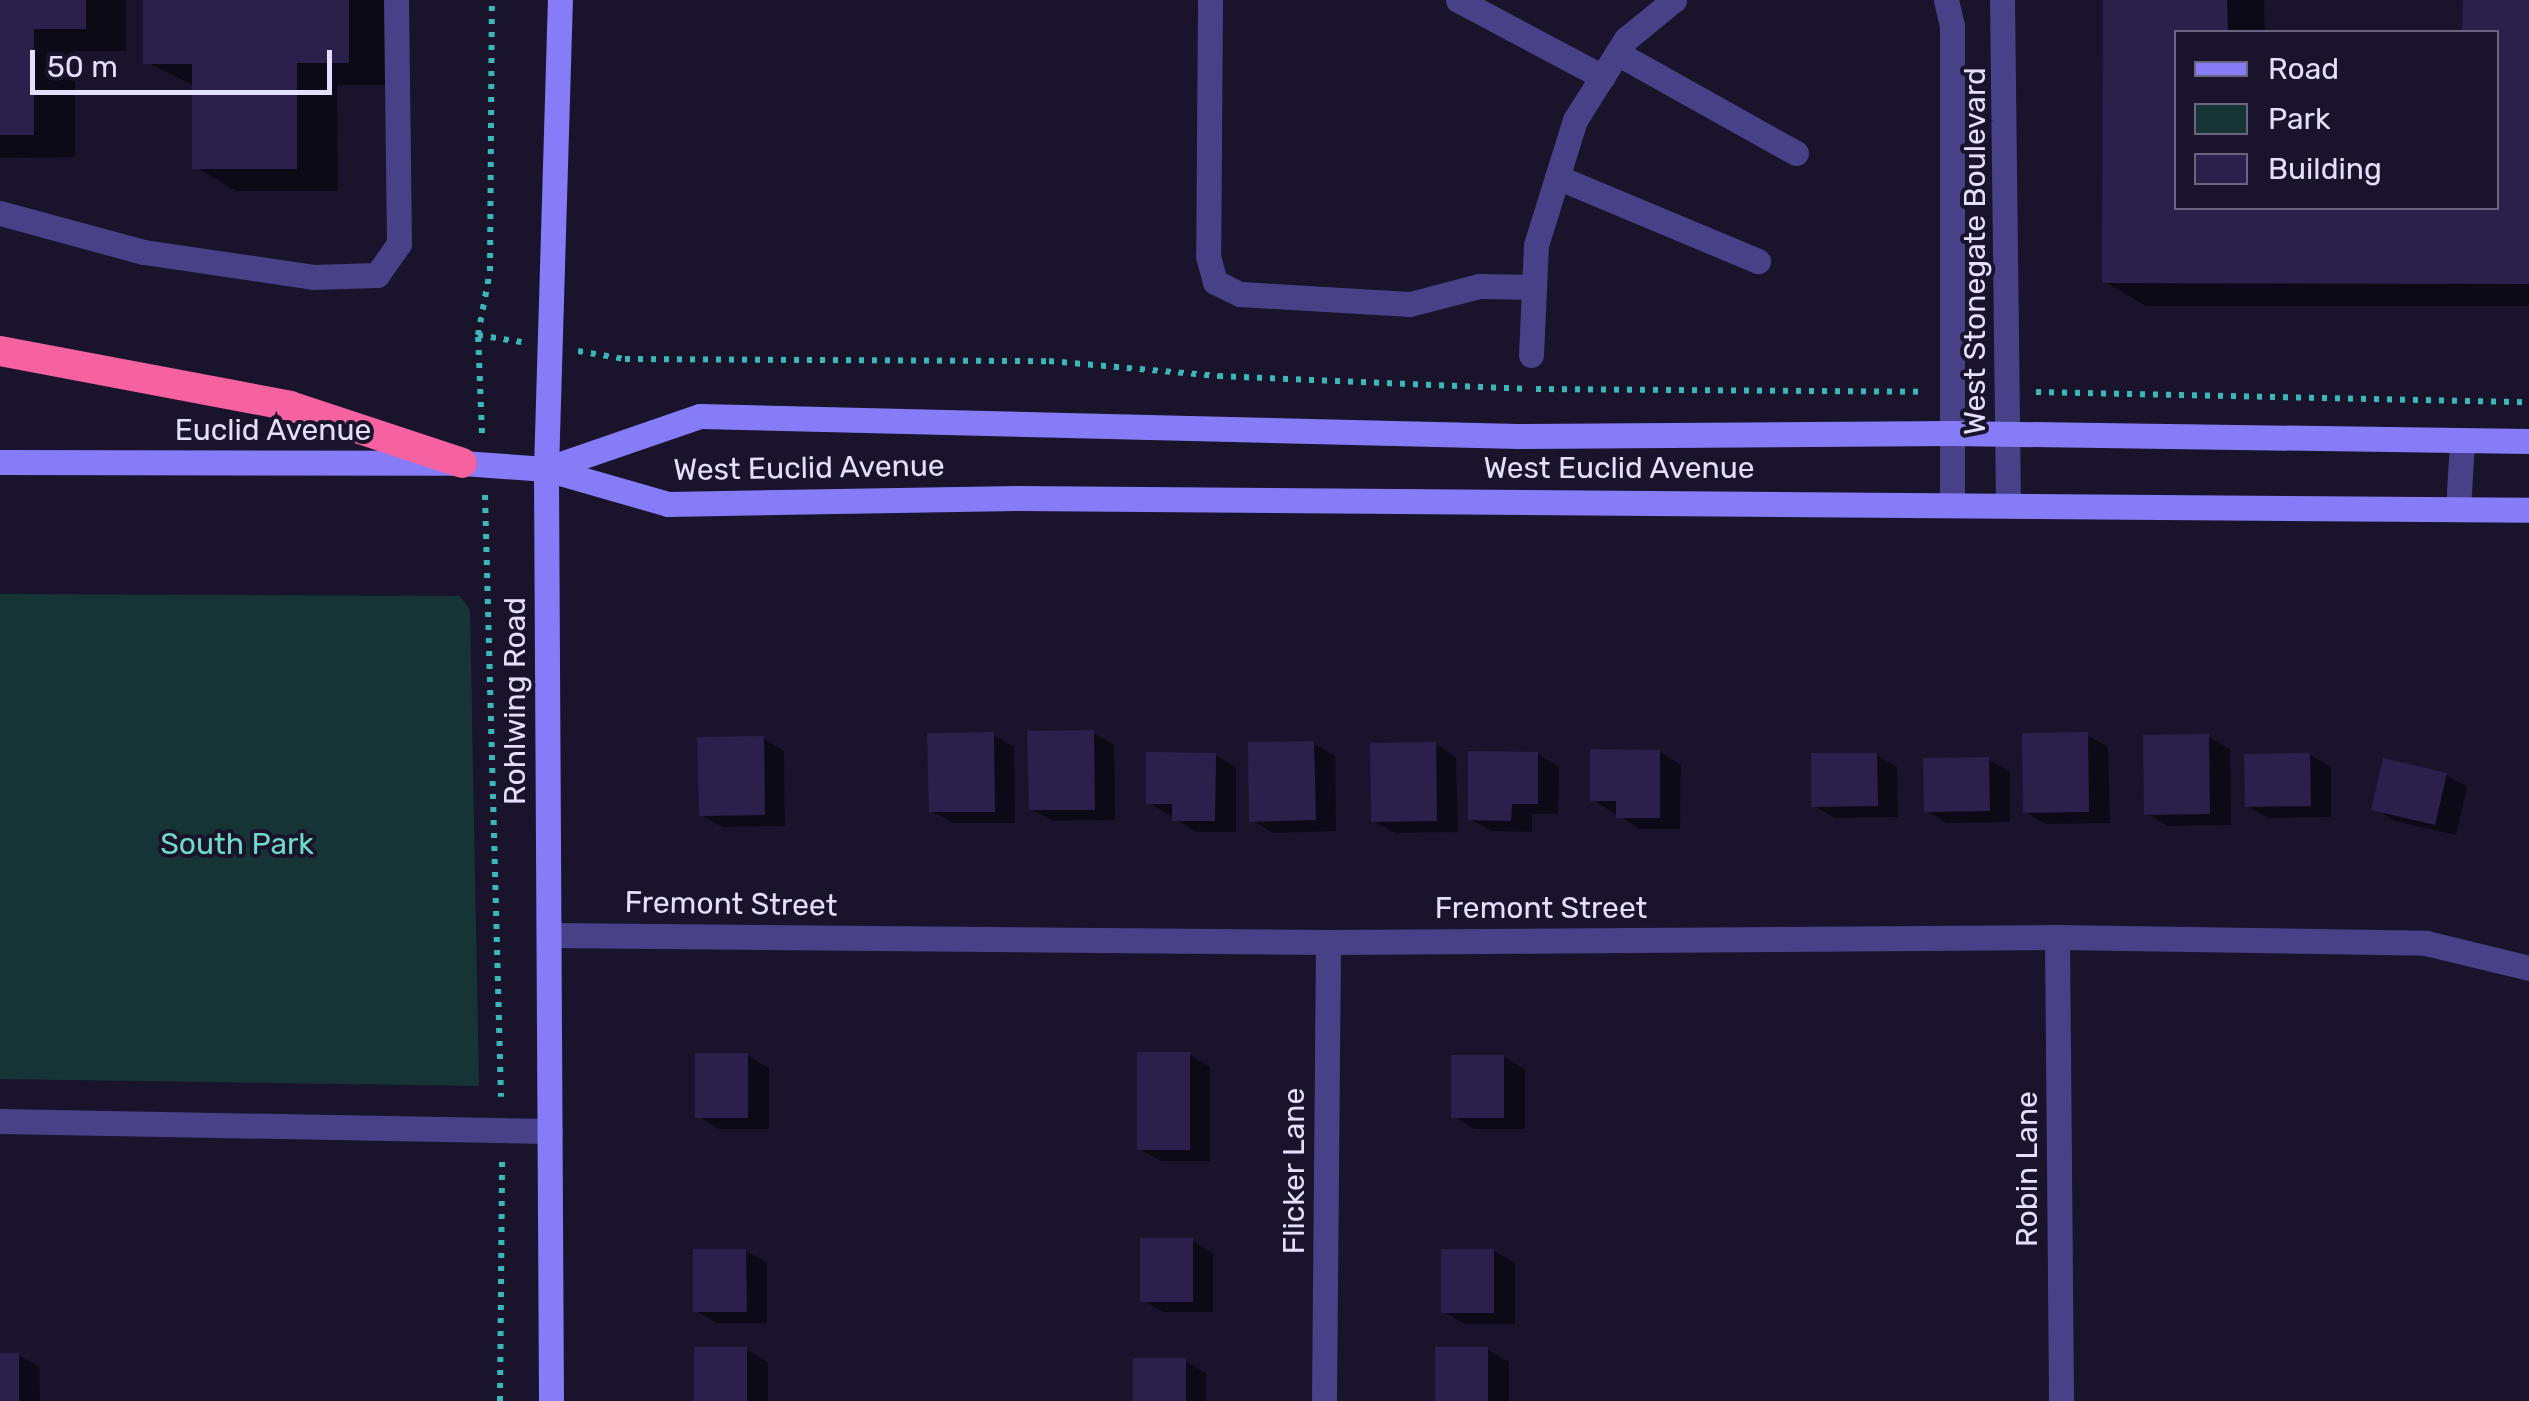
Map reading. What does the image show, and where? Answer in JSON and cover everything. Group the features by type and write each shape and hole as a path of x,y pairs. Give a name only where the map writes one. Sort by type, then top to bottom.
{"highway":[{"path":"0,352 290,406 462,463"}],"main road":[{"name":"Rohlwing Road","path":"551,1401 546,469 560,0"},
{"name":"West Euclid Avenue","path":"546,469 700,416 1518,436 1951,433 2529,442"},
{"name":"Euclid Avenue","path":"0,462 462,463 546,469"},
{"name":"West Euclid Avenue","path":"546,469 668,504 1017,498 2008,502 2529,510"}],"street":[{"path":"0,213 144,252 313,277 377,276 399,244 396,0"},
{"path":"1210,0 1208,256 1215,282 1240,294 1410,304 1479,286 1534,287"},
{"path":"1458,0 1603,77"},
{"path":"1531,355 1536,244 1575,120 1617,53 1674,0"},
{"name":"West Stonegate Boulevard","path":"1946,0 1952,26 1952,502"},
{"name":"West Stonegate Boulevard","path":"2002,0 2008,502"},
{"path":"1617,53 1796,152"},
{"path":"1557,177 1758,261"},
{"path":"2458,509 2462,442"},
{"name":"Fremont Street","path":"549,934 1328,942 2057,936 2426,943 2529,968"},
{"name":"Robin Lane","path":"2057,936 2061,1401"},
{"name":"Flicker Lane","path":"1324,1401 1328,942"},
{"path":"0,1121 550,1130"}],"path":[{"path":"478,335 490,271 492,0"},
{"path":"625,359 1049,360 1374,385 1951,392"},
{"path":"2008,392 2529,402"},
{"path":"490,617 502,1130 500,1401"}],"green space":[{"name":"South Park","path":"0,594 460,596 470,610 479,1086 0,1079"}],"building":[{"path":"0,0 86,0 86,29 34,29 34,135 0,135"},
{"path":"143,0 349,0 349,63 297,63 297,169 192,169 192,64 143,64"},
{"path":"2103,0 2227,0 2228,30 2174,30 2174,210 2499,210 2499,30 2462,30 2463,0 2529,0 2529,284 2102,283"},
{"path":"1094,730 1095,810 1029,810 1027,731"},
{"path":"994,732 995,812 929,812 927,733"},
{"path":"2088,732 2089,812 2023,813 2022,733"},
{"path":"2209,734 2210,814 2144,815 2143,735"},
{"path":"764,736 765,815 699,816 697,737"},
{"path":"1314,741 1316,820 1249,822 1248,742"},
{"path":"1436,742 1437,821 1371,822 1370,743"},
{"path":"1590,749 1660,750 1660,818 1616,818 1616,801 1590,801"},
{"path":"1468,751 1538,752 1538,804 1512,804 1511,821 1468,820"},
{"path":"1146,752 1216,753 1215,821 1172,821 1172,804 1146,804"},
{"path":"1811,753 1877,753 1878,806 1811,807"},
{"path":"2310,753 2311,806 2245,807 2244,754"},
{"path":"1989,757 1990,811 1924,812 1923,758"},
{"path":"2383,758 2447,773 2435,825 2371,810"},
{"path":"1137,1052 1190,1052 1190,1150 1137,1150"},
{"path":"695,1053 748,1053 748,1118 695,1118"},
{"path":"1451,1055 1504,1055 1504,1118 1451,1118"},
{"path":"1140,1238 1193,1238 1193,1302 1140,1302"},
{"path":"693,1249 746,1249 747,1312 693,1312"},
{"path":"1441,1249 1494,1249 1494,1313 1441,1313"},
{"path":"694,1347 747,1347 747,1401 694,1401"},
{"path":"1435,1347 1488,1347 1488,1401 1435,1401"},
{"path":"0,1353 19,1353 19,1401 0,1401"},
{"path":"1133,1358 1186,1358 1186,1401 1133,1401"}]}
